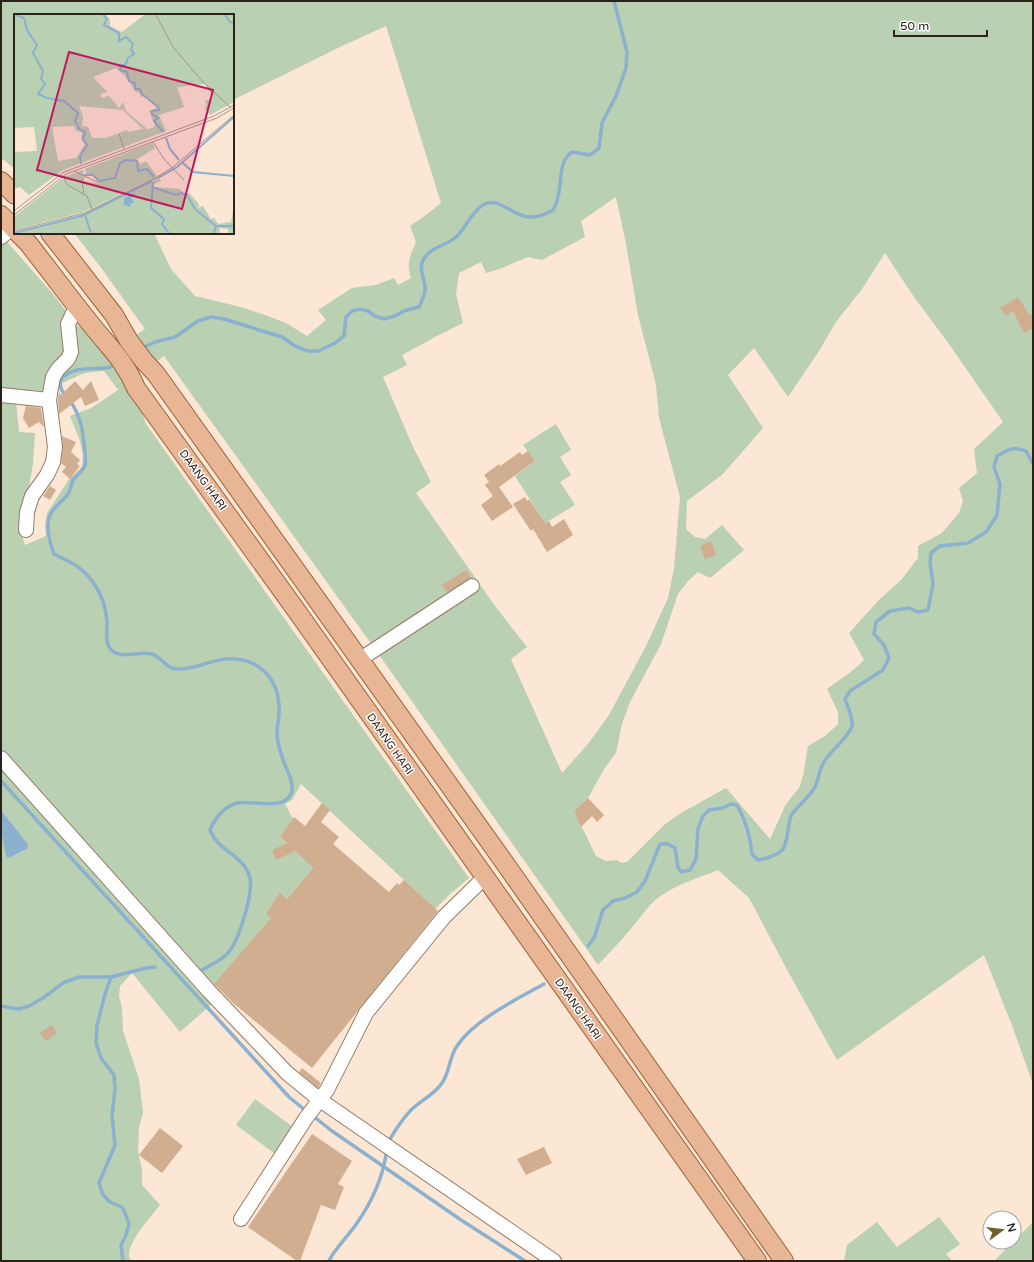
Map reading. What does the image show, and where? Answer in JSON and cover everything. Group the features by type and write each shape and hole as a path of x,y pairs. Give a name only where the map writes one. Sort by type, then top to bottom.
{"main road":[{"path":"1,181 14,194"},
{"name":"DAANG HARI","path":"17,234 28,243 129,372 136,388 757,1261"},
{"name":"DAANG HARI","path":"51,234 114,315 129,341 156,374 513,875 784,1261"},
{"path":"352,690 370,676"}],"street":[{"path":"26,530 27,512 32,496 47,475 53,462 54,442 49,400 53,378 58,369 68,359 71,352 68,324 77,306"},
{"path":"1,395 49,400"},
{"path":"359,660 472,586"},
{"path":"1,758 210,991 287,1073 313,1109 554,1261"},
{"path":"241,1219 327,1090 366,1013 444,917 485,877"}],"green space":[{"path":"1,1 1033,1 1033,1084 984,955 837,1060 749,898 718,870 680,885 659,897 598,965 375,649 164,356 156,362 136,335 145,329 75,234 154,234 171,269 195,296 237,306 265,315 286,323 307,336 326,320 318,310 352,288 376,285 394,278 398,285 411,278 409,268 410,256 416,242 410,226 441,203 386,26 234,100 234,14 14,14 14,168 1,158","holes":["616,197 626,244 638,315 656,385 659,418 680,497 674,569 668,598 646,646 609,715 588,744 562,773 511,659 527,647 495,606 416,493 431,482 413,447 383,377 407,365 402,355 463,323 456,294 459,273 481,262 486,273 528,257 542,260 585,237 581,221","885,253 914,297 949,344 1003,422 974,449 977,473 959,488 963,501 959,513 942,533 918,546 918,558 901,580 879,600 849,633 864,660 852,671 827,689 838,712 838,724 825,736 808,746 803,776 799,788 786,804 770,839 726,788 681,813 664,825 627,862 621,863 617,860 606,861 596,856 574,811 588,798 604,769 616,753 622,724 630,702 661,644 678,594 688,581 698,572 710,578 744,550 722,525 705,539 695,537 686,529 687,501 723,474 763,428 728,375 754,348 788,397 819,351 836,322 862,289"]},
{"path":"1,235 53,294 75,323 100,343 134,390 146,424 469,878 435,909 301,784 292,800 285,804 293,819 280,837 313,868 212,988 1,752","holes":["104,371 118,390 91,408 70,416 80,441 83,456 82,467 69,479 47,513 45,525 46,536 25,545 21,531 33,464 35,433 19,432 15,392 30,390 44,391 48,379 65,382 82,374"]},
{"path":"556,424 571,450 560,457 571,475 560,482 575,505 545,523 515,476 535,461 523,445"},
{"path":"1,766 214,1002 180,1032 132,973 120,986 119,996 122,1008 123,1031 139,1079 143,1113 139,1127 138,1151 142,1170 142,1185 160,1205 132,1243 129,1255 131,1261 1,1261 1,832 4,837 7,857 13,856 27,849 24,839 1,810"},
{"path":"255,1099 293,1127 274,1153 236,1125"},
{"path":"939,1217 960,1244 946,1254 952,1261 844,1261 847,1245 877,1222 897,1247"},
{"path":"1033,1222 1033,1261 994,1261 1005,1250 1022,1250 1022,1233"}],"water":[{"path":"1,810 28,844 27,849 7,858 2,834"}],"building":[{"path":"1018,297 1030,316 1033,314 1033,328 1024,333 1013,311 1006,316 1000,308"},
{"path":"75,381 83,390 91,381 99,400 85,406 81,397 59,414 59,392 61,395"},
{"path":"26,406 41,408 44,427 39,422 29,428 23,418"},
{"path":"62,436 76,442 71,452 80,460 77,464 80,466 70,479 62,472 66,467 61,463 63,448"},
{"path":"528,451 535,461 499,487 513,507 492,521 481,505 493,496 485,485 489,482 484,475 520,452 522,455"},
{"path":"50,486 56,490 50,500 43,496"},
{"path":"525,497 527,501 529,499 545,523 549,521 552,527 564,519 573,535 547,552 533,529 531,531 513,504"},
{"path":"711,541 716,555 705,559 700,546"},
{"path":"466,570 471,578 447,592 442,585"},
{"path":"588,798 604,815 597,822 592,816 581,827 574,811"},
{"path":"322,803 330,810 321,822 339,837 333,844 389,892 397,883 399,885 404,880 438,911 312,1068 233,1003 214,984 271,918 266,914 280,893 287,899 313,868 295,851 276,860 272,850 287,843 280,837 294,817 305,826"},
{"path":"52,1025 57,1033 46,1041 40,1033"},
{"path":"302,1068 321,1083 318,1088 299,1072"},
{"path":"160,1128 183,1146 162,1173 139,1155"},
{"path":"312,1134 352,1161 338,1184 344,1187 335,1210 321,1205 300,1261 297,1261 248,1227"},
{"path":"544,1147 552,1163 526,1175 517,1159"}],"waterway":[{"path":"140,349 155,342 175,337 198,321 211,317 224,319 282,337 295,346 308,351 318,351 335,343 344,336 346,317 352,311 360,309 368,311 375,316 384,319 419,307 425,292 421,268 423,260 434,249 455,238 475,212 483,205 494,203 518,214 531,217 542,215 553,210 557,202 564,161 572,152 590,155 599,148 602,123 616,96 626,68 627,52 614,1"},
{"path":"66,396 60,385 64,376 73,371 106,368 117,365"},
{"path":"70,401 77,413 83,432 85,464 73,480 68,494 50,514 48,522 49,536 54,554 82,570 97,588 103,602 107,622 107,640 112,651 125,655 143,653 152,654 170,667 177,669 193,667 219,660 242,660 252,663 268,675 277,694 279,709 277,730 278,740 283,760 291,779 292,791 289,797 284,801 277,803 269,804 244,802 232,805 217,817 212,826 210,830 217,842 236,857 245,867 250,877 250,885 244,918 232,948 221,959 199,972"},
{"path":"588,946 594,938 603,910 613,901 625,898 637,892 645,881 660,844 668,844 675,848 678,867 681,872 690,870 696,859 698,829 703,816 709,810 723,808 731,804 737,805 747,829 752,854 758,860 772,856 783,849 791,816 814,789 824,762 844,739 852,726 852,719 845,699 850,691 883,670 889,658 884,645 874,634 876,622 890,611 909,608 918,612 928,610 933,584 930,563 931,553 940,546 968,543 986,532 997,515 1000,484 994,467 997,456 1011,449 1021,449 1026,451 1033,464"},
{"path":"1,781 289,1097 306,1111"},
{"path":"1,1006 19,1009 29,1006 43,998 63,983 79,977 111,977 155,967"},
{"path":"111,977 97,1026 96,1043 101,1058 114,1075 115,1089 112,1116 115,1145 99,1183 103,1195 110,1202 122,1207 129,1224 121,1245 123,1261"},
{"path":"390,1139 409,1112 436,1090 445,1079 454,1050 465,1036 474,1027 509,1003 544,984"},
{"path":"313,1116 332,1131 461,1220 525,1261"},
{"path":"329,1261 367,1207 379,1182 386,1155"}]}
